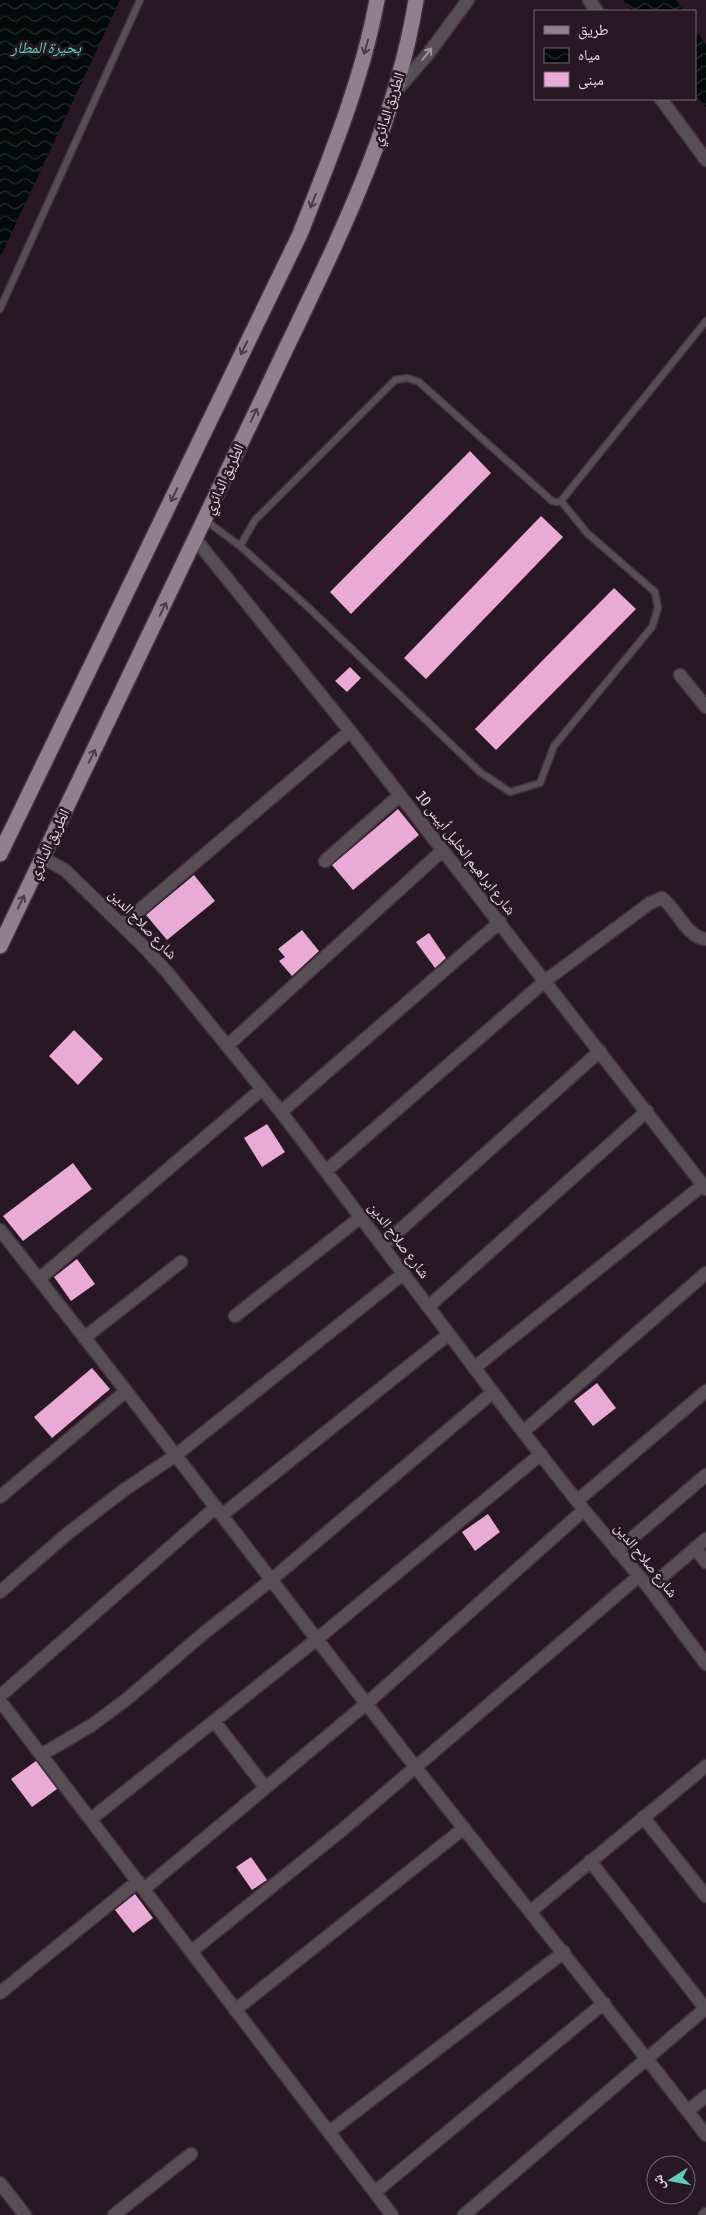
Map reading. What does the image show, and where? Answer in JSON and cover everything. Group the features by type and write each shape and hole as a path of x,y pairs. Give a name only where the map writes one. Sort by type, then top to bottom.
{"main road":[{"path":"0,854 300,234 354,90 373,24 377,0"},
{"name":"الطريق الدائري","path":"0,946 196,540 367,174 396,91 416,0"}],"street":[{"path":"396,91 428,54 468,0"},
{"path":"662,100 706,160"},
{"name":"شارع ابراهيم الخليل أبيس 10","path":"196,540 350,730 704,1187"},
{"path":"680,675 706,707"},
{"path":"122,925 350,730"},
{"path":"325,862 400,795"},
{"path":"227,1046 443,850"},
{"name":"شارع صلاح الدين","path":"43,858 65,870 167,972 281,1112 523,1432 580,1505 649,1588 706,1664"},
{"path":"326,1171 545,980 656,899 662,898 668,902 692,933 700,939 706,939"},
{"path":"281,1112 500,922"},
{"path":"382,1246 600,1051"},
{"path":"39,1279 262,1088"},
{"path":"428,1306 647,1111"},
{"path":"474,1368 704,1187"},
{"path":"235,1316 361,1217"},
{"path":"0,1230 176,1455 415,1767 564,1952 706,2135"},
{"path":"84,1338 181,1262"},
{"path":"523,1432 706,1273"},
{"path":"0,1592 67,1534 124,1490 176,1455 404,1274"},
{"path":"0,1696 219,1511 449,1334"},
{"path":"0,1497 126,1391"},
{"path":"0,1993 141,1885 366,1704 706,1391"},
{"path":"41,1755 92,1726 113,1710 204,1633 272,1580 493,1392"},
{"path":"91,1819 317,1639 540,1454"},
{"path":"618,1552 706,1475"},
{"path":"649,1588 706,1539"},
{"path":"695,1548 706,1562"},
{"path":"192,1951 342,1830 639,1576"},
{"path":"0,1701 392,2215"},
{"path":"214,1721 265,1787"},
{"path":"531,1911 706,1766"},
{"path":"643,1817 706,1896"},
{"path":"235,2010 464,1828"},
{"path":"464,2215 706,2008 590,1861"},
{"path":"328,2132 564,1952"},
{"path":"375,2192 604,2003"},
{"path":"688,2111 706,2096"},
{"path":"114,2215 191,2154"},
{"path":"0,2183 25,2215"}],"lane":[{"path":"0,309 140,0"},
{"path":"561,501 706,321"},
{"path":"240,546 256,520 356,417 395,380 407,378 419,382 552,501 561,501"},
{"path":"205,520 240,546 309,608 480,772 510,792 540,783 554,746 652,627 658,608 655,592 587,533 561,501"}],"water":[{"name":"بحيرة المطار","path":"0,0 120,0 0,258"},
{"path":"623,0 676,0 683,10 631,10"},
{"path":"696,30 706,45 706,107 696,96"}],"building":[{"path":"470,451 491,473 351,614 330,592"},
{"path":"541,516 563,537 426,679 404,658"},
{"path":"614,588 636,609 496,750 475,729"},
{"path":"350,667 361,678 347,692 335,681"},
{"path":"398,809 419,835 353,890 332,865"},
{"path":"194,875 215,901 167,940 146,915"},
{"path":"302,930 319,951 292,976 279,961 285,957 278,949"},
{"path":"429,933 446,958 435,968 416,942"},
{"path":"74,1030 103,1059 78,1085 49,1056"},
{"path":"267,1124 285,1152 262,1167 244,1138"},
{"path":"73,1163 92,1189 23,1241 3,1216"},
{"path":"77,1259 95,1284 71,1301 54,1277"},
{"path":"92,1368 110,1389 52,1438 34,1417"},
{"path":"597,1383 616,1408 593,1426 574,1401"},
{"path":"488,1514 500,1532 475,1551 462,1532"},
{"path":"36,1761 57,1789 32,1807 11,1779"},
{"path":"251,1857 267,1880 252,1890 236,1867"},
{"path":"135,1894 153,1918 133,1933 115,1910"}]}
